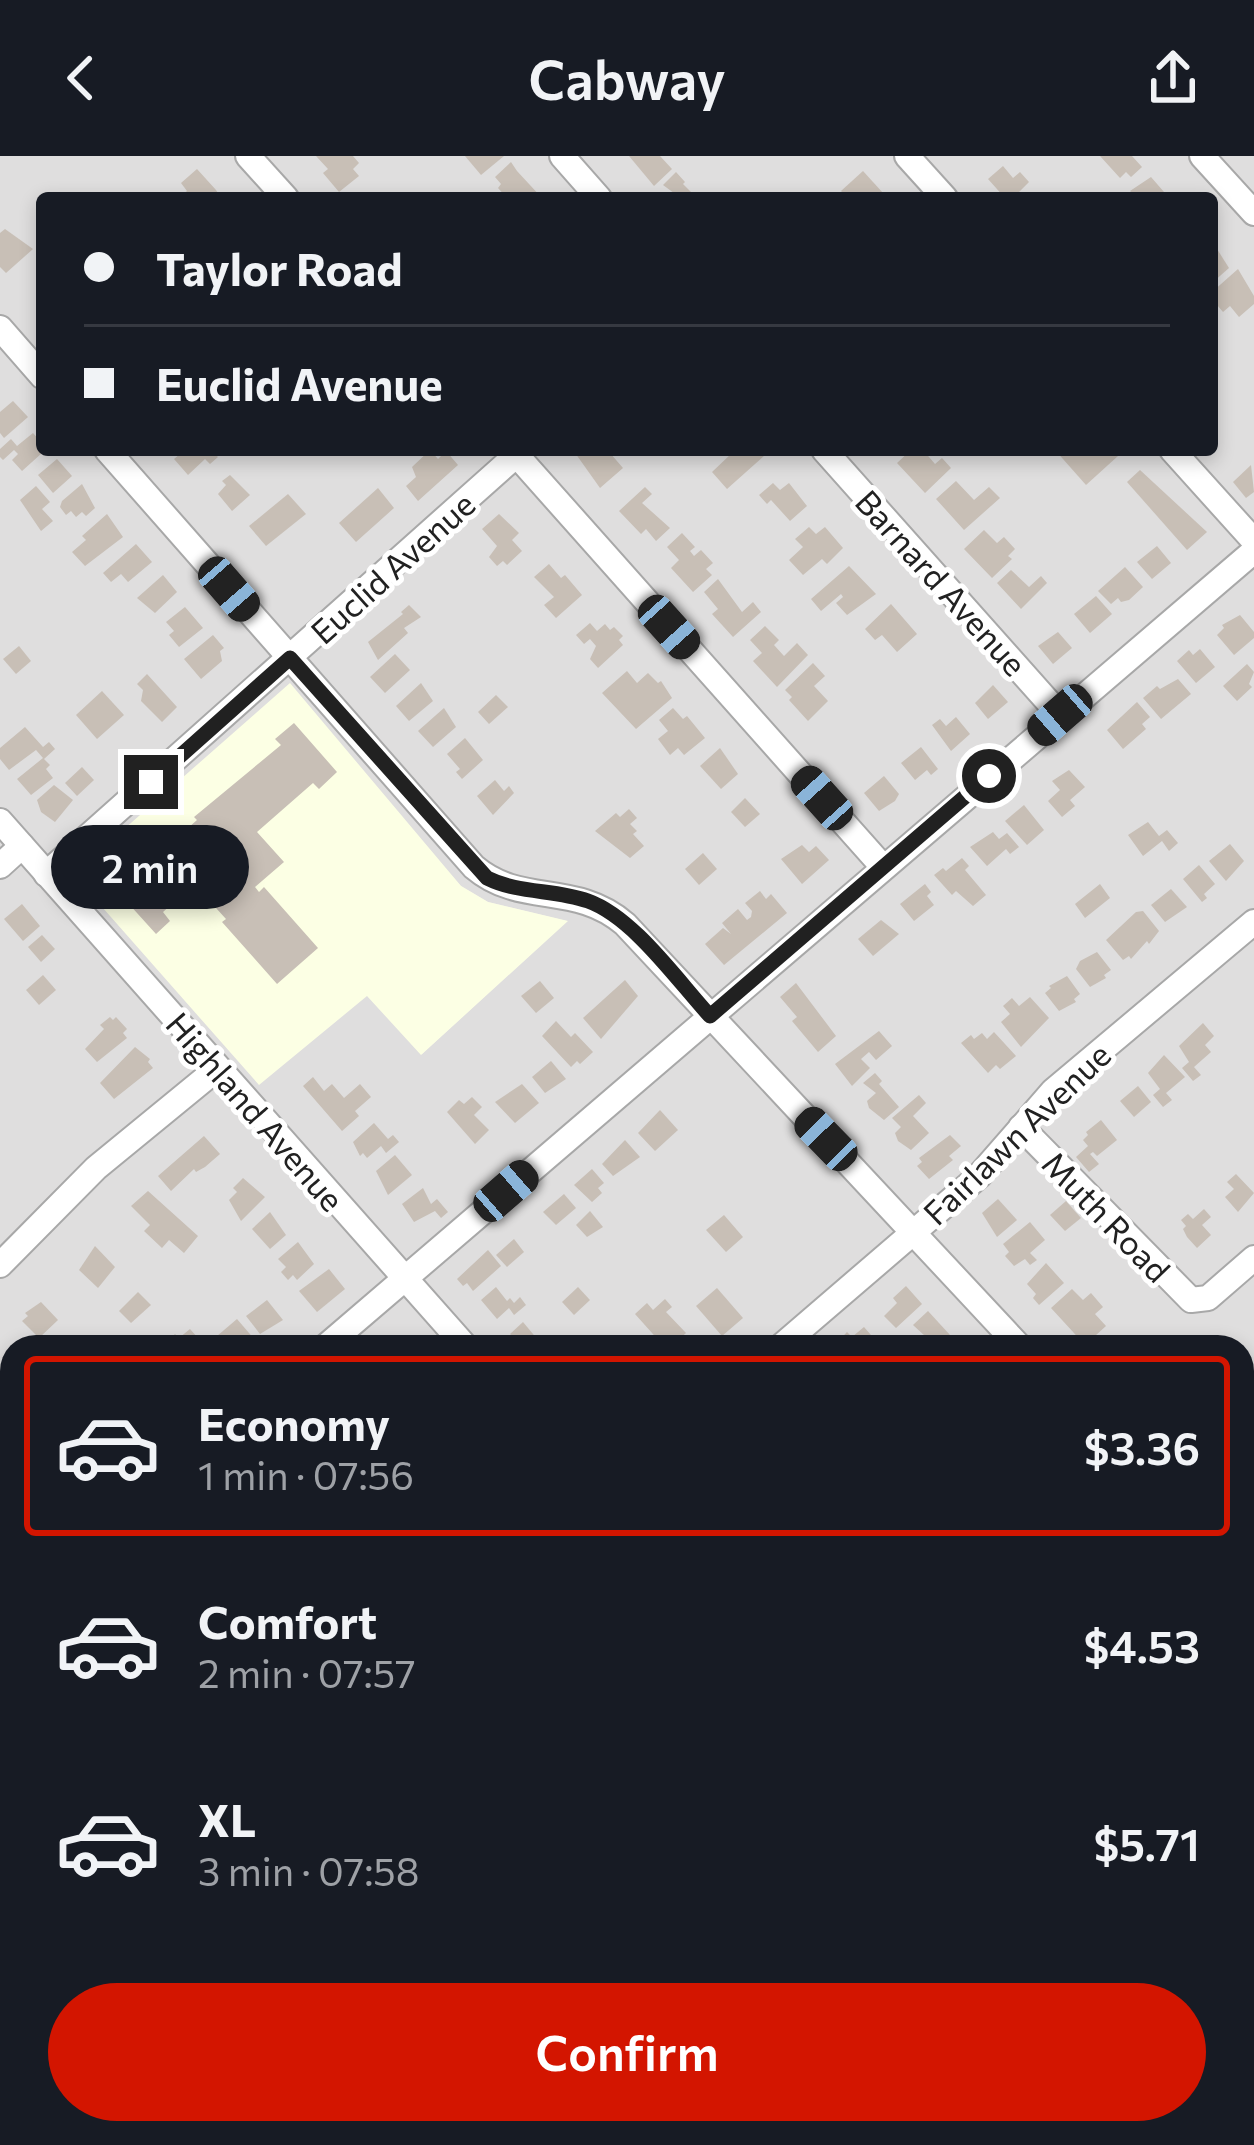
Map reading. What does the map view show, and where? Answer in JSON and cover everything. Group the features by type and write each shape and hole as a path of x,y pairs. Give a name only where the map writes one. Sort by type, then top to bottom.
{"street":[{"path":"248,156 281,192"},
{"path":"562,156 594,192"},
{"path":"907,156 940,192"},
{"path":"1202,156 1254,213"},
{"path":"0,328 36,369"},
{"path":"112,456 487,878 515,890 565,895 600,905 626,924 1009,1335"},
{"name":"Euclid Avenue","path":"46,874 513,456"},
{"path":"521,456 883,867"},
{"name":"Barnard Avenue","path":"829,456 1060,715"},
{"path":"1177,456 1254,541"},
{"path":"340,1335 1254,551"},
{"path":"0,821 22,846 0,866"},
{"name":"Highland Avenue","path":"22,846 455,1335"},
{"name":"Fairlawn Avenue","path":"794,1335 979,1176 1053,1091 1254,922"},
{"path":"0,1265 96,1168 218,1068"},
{"name":"Muth Road","path":"1021,1127 1191,1300 1208,1298 1254,1258"}],"shaded area":[{"path":"0,156 1254,156 1254,1335 0,1335","holes":["442,865 461,886 488,902 567,921 422,1054 368,996"]},
{"path":"290,683 461,886 488,902 568,921 421,1055 367,996 259,1085 73,874"}],"building":[{"path":"316,156 353,156 359,163 353,169 359,176 339,192"},
{"path":"465,156 504,156 481,175"},
{"path":"629,156 660,156 672,169 654,186"},
{"path":"1100,156 1132,156 1142,167 1131,177 1126,172 1120,178"},
{"path":"511,162 536,192 502,192 495,177"},
{"path":"1003,166 1013,178 1020,172 1029,182 1019,192 1000,192 988,179"},
{"path":"197,169 217,192 186,192 181,183"},
{"path":"863,171 882,192 842,192"},
{"path":"676,172 691,192 673,192 663,185"},
{"path":"1151,177 1164,192 1131,192"},
{"path":"5,229 33,249 6,273 0,267 0,233"},
{"path":"1218,251 1229,268 1218,278"},
{"path":"1238,269 1254,304 1239,317 1230,306 1223,312 1218,306 1218,287"},
{"path":"13,401 28,417 4,438 0,412"},
{"path":"33,433 36,436 39,456 22,471 12,460 18,454 14,450 3,460 0,457 0,449 11,439 17,446"},
{"path":"424,456 450,456 458,465 418,501 406,486 416,477 412,467"},
{"path":"577,456 613,456 623,468 600,488"},
{"path":"729,456 764,456 727,489 712,472"},
{"path":"905,456 928,456 935,464 942,458 951,468 925,493 897,463"},
{"path":"1060,456 1118,456 1086,485"},
{"path":"218,457 210,464 205,459 188,475 174,459"},
{"path":"57,459 72,476 53,493 38,475"},
{"path":"1251,465 1254,492 1246,498 1233,482"},
{"path":"1140,470 1207,532 1187,550 1127,482"},
{"path":"230,475 250,495 232,511 218,494"},
{"path":"956,481 974,500 989,487 1000,498 964,530 936,499"},
{"path":"773,483 780,490 789,483 807,506 790,521 771,500 767,504 759,495"},
{"path":"82,484 95,508 86,516 82,512 76,517 71,511 66,515 62,501"},
{"path":"36,486 50,502 42,509 53,521 41,531 20,500"},
{"path":"645,487 652,494 642,503 670,528 656,541 646,529 641,534 619,511"},
{"path":"378,488 394,508 356,542 339,523"},
{"path":"288,494 306,514 266,546 249,526"},
{"path":"107,514 123,537 85,566 72,552"},
{"path":"499,514 519,533 512,540 522,551 507,565 503,561 497,566 489,557 497,546 482,529"},
{"path":"809,527 816,534 825,527 843,548 827,564 822,559 803,575 789,560 803,547 795,539"},
{"path":"984,530 997,543 1004,537 1015,549 1008,556 1012,559 992,578 964,549"},
{"path":"682,533 695,547 690,551 694,556 701,550 713,563 706,569 712,575 693,592 671,568 679,560 667,547"},
{"path":"136,544 152,562 128,582 121,574 111,582 103,573"},
{"path":"1157,546 1171,563 1152,579 1137,562"},
{"path":"549,564 582,595 556,618 544,605 554,597 534,577"},
{"path":"849,566 876,594 847,615 836,603 841,594 821,611 811,599"},
{"path":"1125,567 1143,587 1129,600 1118,598 1111,604 1098,591"},
{"path":"1011,570 1029,587 1041,576 1047,583 1021,609 997,583"},
{"path":"163,575 177,592 155,613 137,598"},
{"path":"718,579 742,612 753,602 761,612 733,637 712,614 718,609 704,592"},
{"path":"1096,596 1112,614 1090,633 1074,614"},
{"path":"891,604 917,634 897,652 882,635 875,640 865,629"},
{"path":"409,605 421,617 404,628 408,633 378,660 368,642"},
{"path":"185,607 203,628 179,647 166,622"},
{"path":"1240,615 1254,638 1234,655 1217,635 1222,625"},
{"path":"590,623 597,631 605,624 610,630 614,627 623,636 619,640 623,645 598,668 590,659 596,646 590,639 584,644 576,635"},
{"path":"765,626 779,640 774,645 784,656 797,643 808,655 777,687 753,661 762,653 750,640"},
{"path":"1058,632 1072,648 1053,664 1038,646"},
{"path":"213,635 224,648 222,661 201,679 184,659"},
{"path":"19,646 31,661 16,674 3,659"},
{"path":"1200,649 1215,667 1196,683 1177,661 1189,650 1193,655"},
{"path":"395,654 410,670 385,693 370,677"},
{"path":"813,663 825,676 814,686 828,701 808,721 785,690"},
{"path":"1247,664 1254,672 1252,687 1237,701 1223,686"},
{"path":"627,671 637,683 648,673 661,681 672,698 636,729 602,693"},
{"path":"147,674 177,707 162,722 141,701 143,690 137,684"},
{"path":"1178,679 1191,694 1161,719 1143,698 1157,686 1160,689"},
{"path":"421,683 433,701 409,721 396,706"},
{"path":"993,685 1008,702 988,719 975,703"},
{"path":"102,691 124,715 97,739 76,715"},
{"path":"496,695 508,707 489,724 478,712"},
{"path":"1137,702 1150,717 1142,724 1146,729 1123,749 1107,730"},
{"path":"444,708 456,727 433,747 418,731"},
{"path":"673,708 683,719 687,716 705,738 684,755 678,748 670,755 658,739 668,731 659,720"},
{"path":"956,717 970,734 951,751 932,725 940,719 946,726"},
{"path":"294,723 337,772 319,789 313,783 257,832 284,862 255,887 259,892 264,887 318,948 277,984 222,922 226,919 216,908 230,895 209,871 163,912 170,921 156,934 109,882 124,869 132,878 197,820 194,817 281,745 275,739"},
{"path":"25,727 43,747 49,742 55,749 44,759 53,778 31,795 17,779 43,758 36,750 9,770 0,759 0,748"},
{"path":"465,738 483,760 462,779 447,754"},
{"path":"921,747 938,769 931,775 927,770 915,780 901,763"},
{"path":"720,748 738,774 721,789 700,766"},
{"path":"82,767 94,780 77,796 65,783"},
{"path":"1069,770 1085,787 1070,800 1075,806 1062,817 1048,801 1060,790 1052,781"},
{"path":"884,776 899,794 879,811 864,793"},
{"path":"495,780 504,791 509,786 514,793 493,815 477,796"},
{"path":"54,785 73,800 55,822 41,812 37,800"},
{"path":"745,798 760,814 745,827 731,812"},
{"path":"1024,805 1044,830 1027,845 1005,821"},
{"path":"629,809 637,818 630,824 637,831 633,834 644,846 630,858 595,831 616,813 620,817"},
{"path":"1148,822 1159,836 1167,830 1178,843 1169,851 1162,841 1143,856 1128,835"},
{"path":"993,832 999,839 1007,833 1019,847 1010,854 1006,849 987,866 970,847"},
{"path":"1230,844 1244,861 1226,881 1209,861"},
{"path":"802,845 809,852 816,846 829,860 802,884 781,859"},
{"path":"703,853 717,869 699,885 685,869"},
{"path":"962,858 969,866 965,870 986,895 973,906 956,891 952,895 934,875"},
{"path":"1199,865 1215,884 1202,902 1183,879"},
{"path":"925,884 934,905 914,921 900,904"},
{"path":"1100,884 1110,898 1085,918 1075,904"},
{"path":"1171,889 1187,907 1165,922 1151,905"},
{"path":"760,891 766,899 771,894 787,913 724,965 705,944 723,928 731,934 722,923 738,909 747,920 751,917 745,903"},
{"path":"22,904 40,926 23,941 4,919"},
{"path":"1143,911 1159,931 1131,959 1123,960 1106,940"},
{"path":"881,920 899,934 873,956 858,939"},
{"path":"42,935 55,949 41,962 28,947"},
{"path":"1097,952 1111,970 1090,987 1076,969 1080,961"},
{"path":"43,975 56,990 39,1005 26,990"},
{"path":"1067,976 1080,994 1076,1002 1059,1011 1045,993"},
{"path":"625,980 638,996 601,1039 583,1018"},
{"path":"540,981 554,998 536,1013 521,996"},
{"path":"796,983 836,1036 818,1052 792,1021 797,1017 780,997"},
{"path":"1030,997 1049,1018 1021,1047 1001,1022 1010,1014 1003,1006 1012,998 1019,1006"},
{"path":"110,1017 127,1029 123,1033 127,1038 97,1062 85,1049"},
{"path":"556,1021 593,1052 580,1064 577,1061 571,1067 542,1036"},
{"path":"1203,1023 1214,1036 1205,1045 1211,1052 1194,1067 1201,1075 1193,1081 1182,1068 1189,1062 1179,1046"},
{"path":"879,1031 892,1046 876,1060 869,1052 861,1059 870,1068 852,1086 835,1064"},
{"path":"994,1032 1016,1056 988,1073 961,1043 982,1033 987,1039"},
{"path":"135,1047 153,1068 114,1099 100,1083"},
{"path":"1164,1055 1185,1077 1166,1093 1172,1100 1163,1107 1153,1095 1160,1089 1148,1073"},
{"path":"551,1061 566,1079 545,1093 532,1077"},
{"path":"875,1073 899,1107 884,1120 869,1108 867,1101 876,1093 863,1083"},
{"path":"313,1077 324,1091 332,1084 344,1098 360,1084 371,1097 342,1131 303,1086"},
{"path":"522,1084 539,1103 515,1123 495,1102"},
{"path":"1138,1086 1151,1102 1134,1117 1120,1101"},
{"path":"919,1095 926,1103 913,1116 929,1133 911,1150 898,1141 895,1133 901,1127 892,1118"},
{"path":"472,1097 482,1107 474,1115 489,1130 475,1144 447,1112 459,1100 464,1104"},
{"path":"660,1110 678,1130 655,1151 638,1133"},
{"path":"1101,1120 1117,1140 1097,1156 1090,1154 1099,1164 1089,1172 1076,1157 1088,1146 1083,1140 1086,1132"},
{"path":"374,1123 388,1139 393,1135 399,1142 386,1153 381,1146 367,1158 363,1153 360,1156 353,1142"},
{"path":"950,1135 961,1146 949,1156 953,1160 929,1179 917,1166 922,1162 919,1158"},
{"path":"204,1136 220,1154 205,1167 194,1169 171,1191 158,1176"},
{"path":"625,1140 640,1157 613,1176 602,1164"},
{"path":"395,1155 412,1175 388,1195 376,1171"},
{"path":"592,1169 604,1183 598,1188 602,1193 592,1202 574,1185"},
{"path":"1236,1174 1254,1193 1238,1212 1225,1197 1234,1189 1227,1182"},
{"path":"243,1178 265,1197 241,1221 229,1200"},
{"path":"423,1188 431,1204 437,1199 448,1212 441,1218 435,1211 414,1222 402,1204"},
{"path":"148,1191 198,1236 184,1253 169,1240 162,1248 144,1231 150,1225 131,1206"},
{"path":"564,1194 576,1208 556,1225 543,1212"},
{"path":"998,1199 1017,1220 997,1237 982,1213"},
{"path":"1066,1201 1081,1218 1065,1231 1050,1215"},
{"path":"1204,1209 1211,1217 1202,1225 1211,1235 1197,1248 1181,1220 1188,1214 1193,1219"},
{"path":"590,1211 603,1227 587,1237 576,1225"},
{"path":"270,1212 286,1235 270,1249 252,1229"},
{"path":"724,1215 743,1237 726,1252 706,1230"},
{"path":"1030,1222 1045,1240 1030,1253 1037,1260 1030,1265 1025,1259 1014,1266 1003,1244"},
{"path":"514,1239 524,1252 507,1267 496,1255"},
{"path":"298,1242 314,1264 297,1280 293,1275 288,1280 281,1272 286,1267 278,1259"},
{"path":"95,1246 115,1267 98,1288 79,1270"},
{"path":"488,1250 501,1266 473,1291 467,1283 463,1286 457,1279"},
{"path":"1046,1263 1064,1283 1039,1305 1027,1284"},
{"path":"329,1269 345,1289 317,1312 299,1291"},
{"path":"906,1286 922,1304 896,1328 884,1316"},
{"path":"496,1287 507,1301 510,1298 514,1303 520,1297 526,1305 514,1315 509,1308 497,1319 481,1300"},
{"path":"578,1287 590,1300 574,1315 562,1302"},
{"path":"717,1288 743,1318 721,1335 696,1306"},
{"path":"1072,1289 1083,1300 1091,1293 1103,1307 1095,1314 1106,1326 1096,1335 1076,1335 1051,1308"},
{"path":"138,1292 151,1305 131,1323 119,1311"},
{"path":"665,1299 672,1307 666,1312 686,1333 654,1335 635,1314 647,1303 653,1310"},
{"path":"267,1300 283,1320 260,1334 246,1316"},
{"path":"41,1302 58,1320 36,1335 22,1321 28,1316 25,1313"},
{"path":"928,1311 950,1335 924,1335 913,1325"},
{"path":"237,1319 251,1335 218,1335"},
{"path":"523,1322 534,1335 511,1335"}],"route":[{"path":"151,782 290,658 474,867 515,890 565,895 600,905 626,924 710,1016 989,776"}]}
